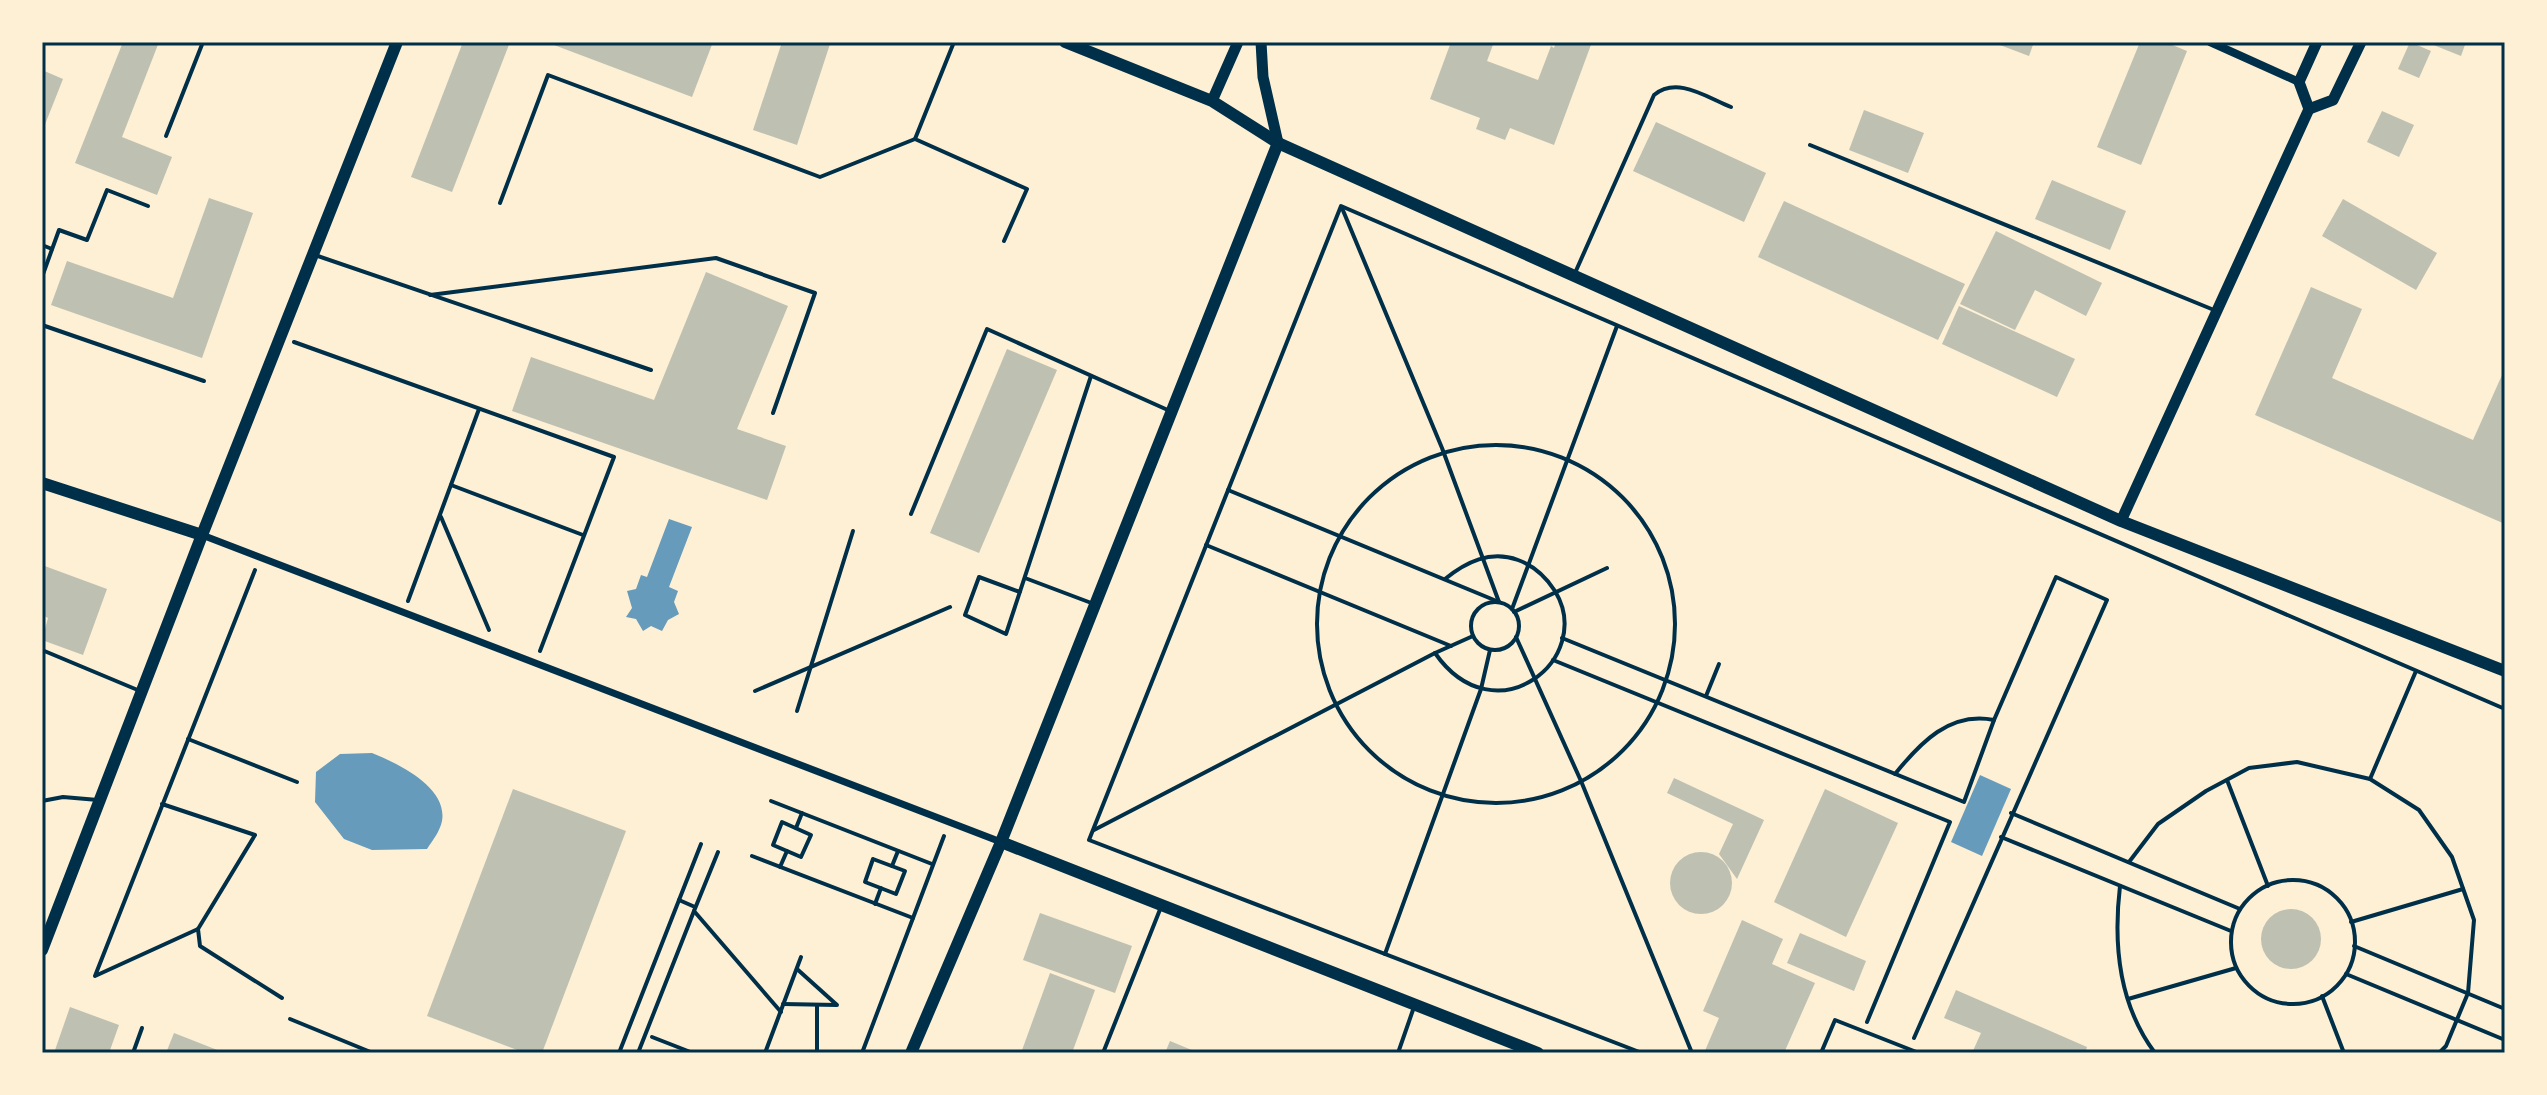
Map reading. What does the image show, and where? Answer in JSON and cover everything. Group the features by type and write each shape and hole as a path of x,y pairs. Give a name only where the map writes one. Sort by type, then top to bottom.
{"main road":[{"path":"42,950 98,800 397,42"},
{"path":"1065,42 1212,101 1278,143 2121,521 2505,671"},
{"path":"911,1053 1001,842 1278,143"},
{"path":"42,483 202,535"},
{"path":"1001,842 1538,1053"}],"street":[{"path":"1212,101 1238,42"},
{"path":"1261,42 1263,77 1278,143"},
{"path":"2210,42 2299,82"},
{"path":"2121,521 2309,109 2299,82 2317,42"},
{"path":"2309,109 2333,100 2361,42"},
{"path":"202,535 1001,842"}],"lane":[{"path":"166,136 203,42"},
{"path":"915,139 954,42"},
{"path":"500,203 548,75 820,177 915,139 1027,189 1004,241"},
{"path":"1574,276 1654,95 1664,87 1679,86 1731,107"},
{"path":"1810,145 2217,311"},
{"path":"42,277 59,230 87,240 107,190 148,206"},
{"path":"42,245 52,249"},
{"path":"313,254 651,370"},
{"path":"430,295 716,258 815,293 773,413"},
{"path":"42,325 204,381"},
{"path":"911,514 987,329 1172,412"},
{"path":"1020,592 979,577 965,615 1006,634 1025,578 1091,376"},
{"path":"1025,578 1095,605"},
{"path":"42,650 142,692"},
{"path":"42,801 63,797 98,800"},
{"path":"1103,1053 1161,905"},
{"path":"1398,1053 1414,1005"},
{"path":"290,1019 373,1053"},
{"path":"1821,1053 1835,1020 1919,1053"},
{"path":"133,1053 142,1028"}],"path":[{"path":"1341,206 2505,709"},
{"path":"1341,206 1442,448 1499,602"},
{"path":"1341,206 1089,840 1642,1053"},
{"path":"1513,610 1617,326"},
{"path":"281,337 614,457 535,663"},
{"path":"404,612 479,409"},
{"path":"1335,565 1318,609 1315,652 1331,709 1368,750 1400,775 1442,796 1477,804 1529,800 1581,781 1638,739 1671,682 1676,626 1663,556 1622,495 1568,459 1505,445 1442,448 1391,474 1355,512 1340,551"},
{"path":"451,485 584,535"},
{"path":"1228,490 1346,537 1499,602 1513,610 1519,624 1516,637 1506,648 1490,650 1477,643 1471,620 1484,604 1499,602"},
{"path":"440,514 497,648"},
{"path":"797,711 853,531"},
{"path":"1206,545 1453,647"},
{"path":"1435,653 1462,682 1481,689 1500,691 1518,688 1535,679 1553,660 1562,638 1564,620 1555,592 1546,578 1528,564 1498,556 1481,558 1462,565 1445,579"},
{"path":"162,804 255,835 198,929 95,976 162,804 260,557"},
{"path":"1513,610 1607,568"},
{"path":"1562,638 1964,802 1994,720 2056,577 2107,600 1909,1049"},
{"path":"755,691 950,607"},
{"path":"1092,831 1473,636"},
{"path":"1516,637 1581,781 1692,1053"},
{"path":"1385,954 1481,689 1490,650"},
{"path":"1553,660 1950,822 1863,1031"},
{"path":"1706,696 1719,664"},
{"path":"2370,779 2416,671"},
{"path":"1895,774 1917,747 1949,724 1984,718 1994,720"},
{"path":"188,739 297,782"},
{"path":"2129,862 2158,824 2206,791 2249,768 2297,762 2370,779 2419,810 2452,857 2474,920 2468,993 2446,1046 2439,1053"},
{"path":"2227,780 2268,886"},
{"path":"771,801 933,865"},
{"path":"796,828 802,813"},
{"path":"2011,813 2240,909"},
{"path":"782,822 796,828 811,835 801,857 773,845 782,822"},
{"path":"862,1053 949,822"},
{"path":"2001,837 2231,931"},
{"path":"619,1053 701,844"},
{"path":"780,867 787,851"},
{"path":"892,866 898,851"},
{"path":"638,1053 718,852"},
{"path":"752,856 913,918"},
{"path":"873,859 892,866 905,871 896,894 865,882 873,859"},
{"path":"2295,880 2316,884 2334,896 2348,912 2354,933 2354,954 2346,974 2332,991 2313,1001 2292,1005 2271,1001 2252,990 2236,968 2231,953 2231,931 2240,909 2254,893 2268,886 2295,880"},
{"path":"2120,886 2119,971 2138,1030 2155,1053"},
{"path":"875,904 881,888"},
{"path":"2351,922 2463,889"},
{"path":"679,900 694,909 781,1012"},
{"path":"198,929 200,946 282,998"},
{"path":"2354,946 2505,1009"},
{"path":"765,1053 801,957"},
{"path":"2128,999 2236,968"},
{"path":"783,1004 837,1005 797,969"},
{"path":"2346,974 2505,1040"},
{"path":"2322,996 2344,1053"},
{"path":"817,1005 817,1053"},
{"path":"652,1037 693,1053"}],"water":[{"path":"669,519 692,527 669,587 678,591 674,602 679,614 668,620 662,631 651,626 643,631 636,619 626,617 632,608 627,591 636,589 641,575 647,577"},
{"path":"372,753 419,778 437,797 442,809 442,821 427,849 372,850 344,839 315,802 316,772 340,754"},
{"path":"1980,775 2011,789 1982,856 1951,842"}],"building":[{"path":"123,42 159,42 122,137 172,157 157,195 75,163"},
{"path":"463,42 510,42 452,192 411,177"},
{"path":"546,42 713,42 692,97"},
{"path":"782,42 830,44 797,145 753,130"},
{"path":"1451,42 1494,42 1487,61 1538,80 1551,46 1554,48 1556,42 1592,42 1554,145 1510,128 1505,140 1476,129 1480,118 1430,99"},
{"path":"1992,42 2034,42 2029,56"},
{"path":"2140,42 2165,42 2187,51 2141,165 2097,147"},
{"path":"2410,42 2431,51 2419,78 2398,69"},
{"path":"2426,42 2466,42 2461,56"},
{"path":"42,70 63,79 42,132"},
{"path":"1864,110 1924,133 1908,173 1849,150"},
{"path":"2382,111 2414,125 2399,157 2367,142"},
{"path":"1656,122 1766,173 1744,222 1633,171"},
{"path":"2052,180 2126,211 2110,250 2035,219"},
{"path":"209,198 253,213 202,358 51,305 67,261 173,298"},
{"path":"2343,199 2437,253 2416,290 2322,236"},
{"path":"1784,201 1965,284 1938,340 1758,257"},
{"path":"1996,231 2102,283 2086,316 2035,290 2015,330 1960,304"},
{"path":"706,272 788,306 737,429 786,446 767,500 512,411 531,357 654,400"},
{"path":"2311,287 2362,309 2332,378 2473,440 2502,375 2505,376 2505,524 2255,415"},
{"path":"1959,306 2075,359 2057,397 1942,344"},
{"path":"1007,349 1057,370 979,553 930,533"},
{"path":"42,565 107,589 83,655 42,640 48,618 42,615"},
{"path":"1674,778 1764,820 1737,879 1719,854 1733,824 1667,793"},
{"path":"513,789 626,831 542,1053 525,1053 427,1016"},
{"path":"1825,789 1898,823 1846,937 1774,902"},
{"path":"1701,852 1723,861 1732,883 1723,905 1701,914 1679,905 1670,883 1679,861"},
{"path":"2291,909 2302,911 2312,918 2319,928 2319,950 2312,960 2302,967 2291,969 2280,967 2270,960 2263,950 2261,939 2263,928 2270,918 2280,911"},
{"path":"1040,913 1132,946 1115,993 1023,960"},
{"path":"1742,920 1783,939 1772,964 1815,983 1784,1053 1704,1053 1719,1018 1703,1011"},
{"path":"1800,933 1866,961 1854,991 1787,963"},
{"path":"1050,973 1095,990 1072,1053 1021,1053"},
{"path":"1956,990 2087,1047 2085,1053 1972,1053 1981,1033 1944,1018"},
{"path":"70,1007 119,1025 109,1053 54,1053"},
{"path":"174,1033 225,1053 166,1053"},
{"path":"1170,1041 1199,1053 1165,1053"}]}
